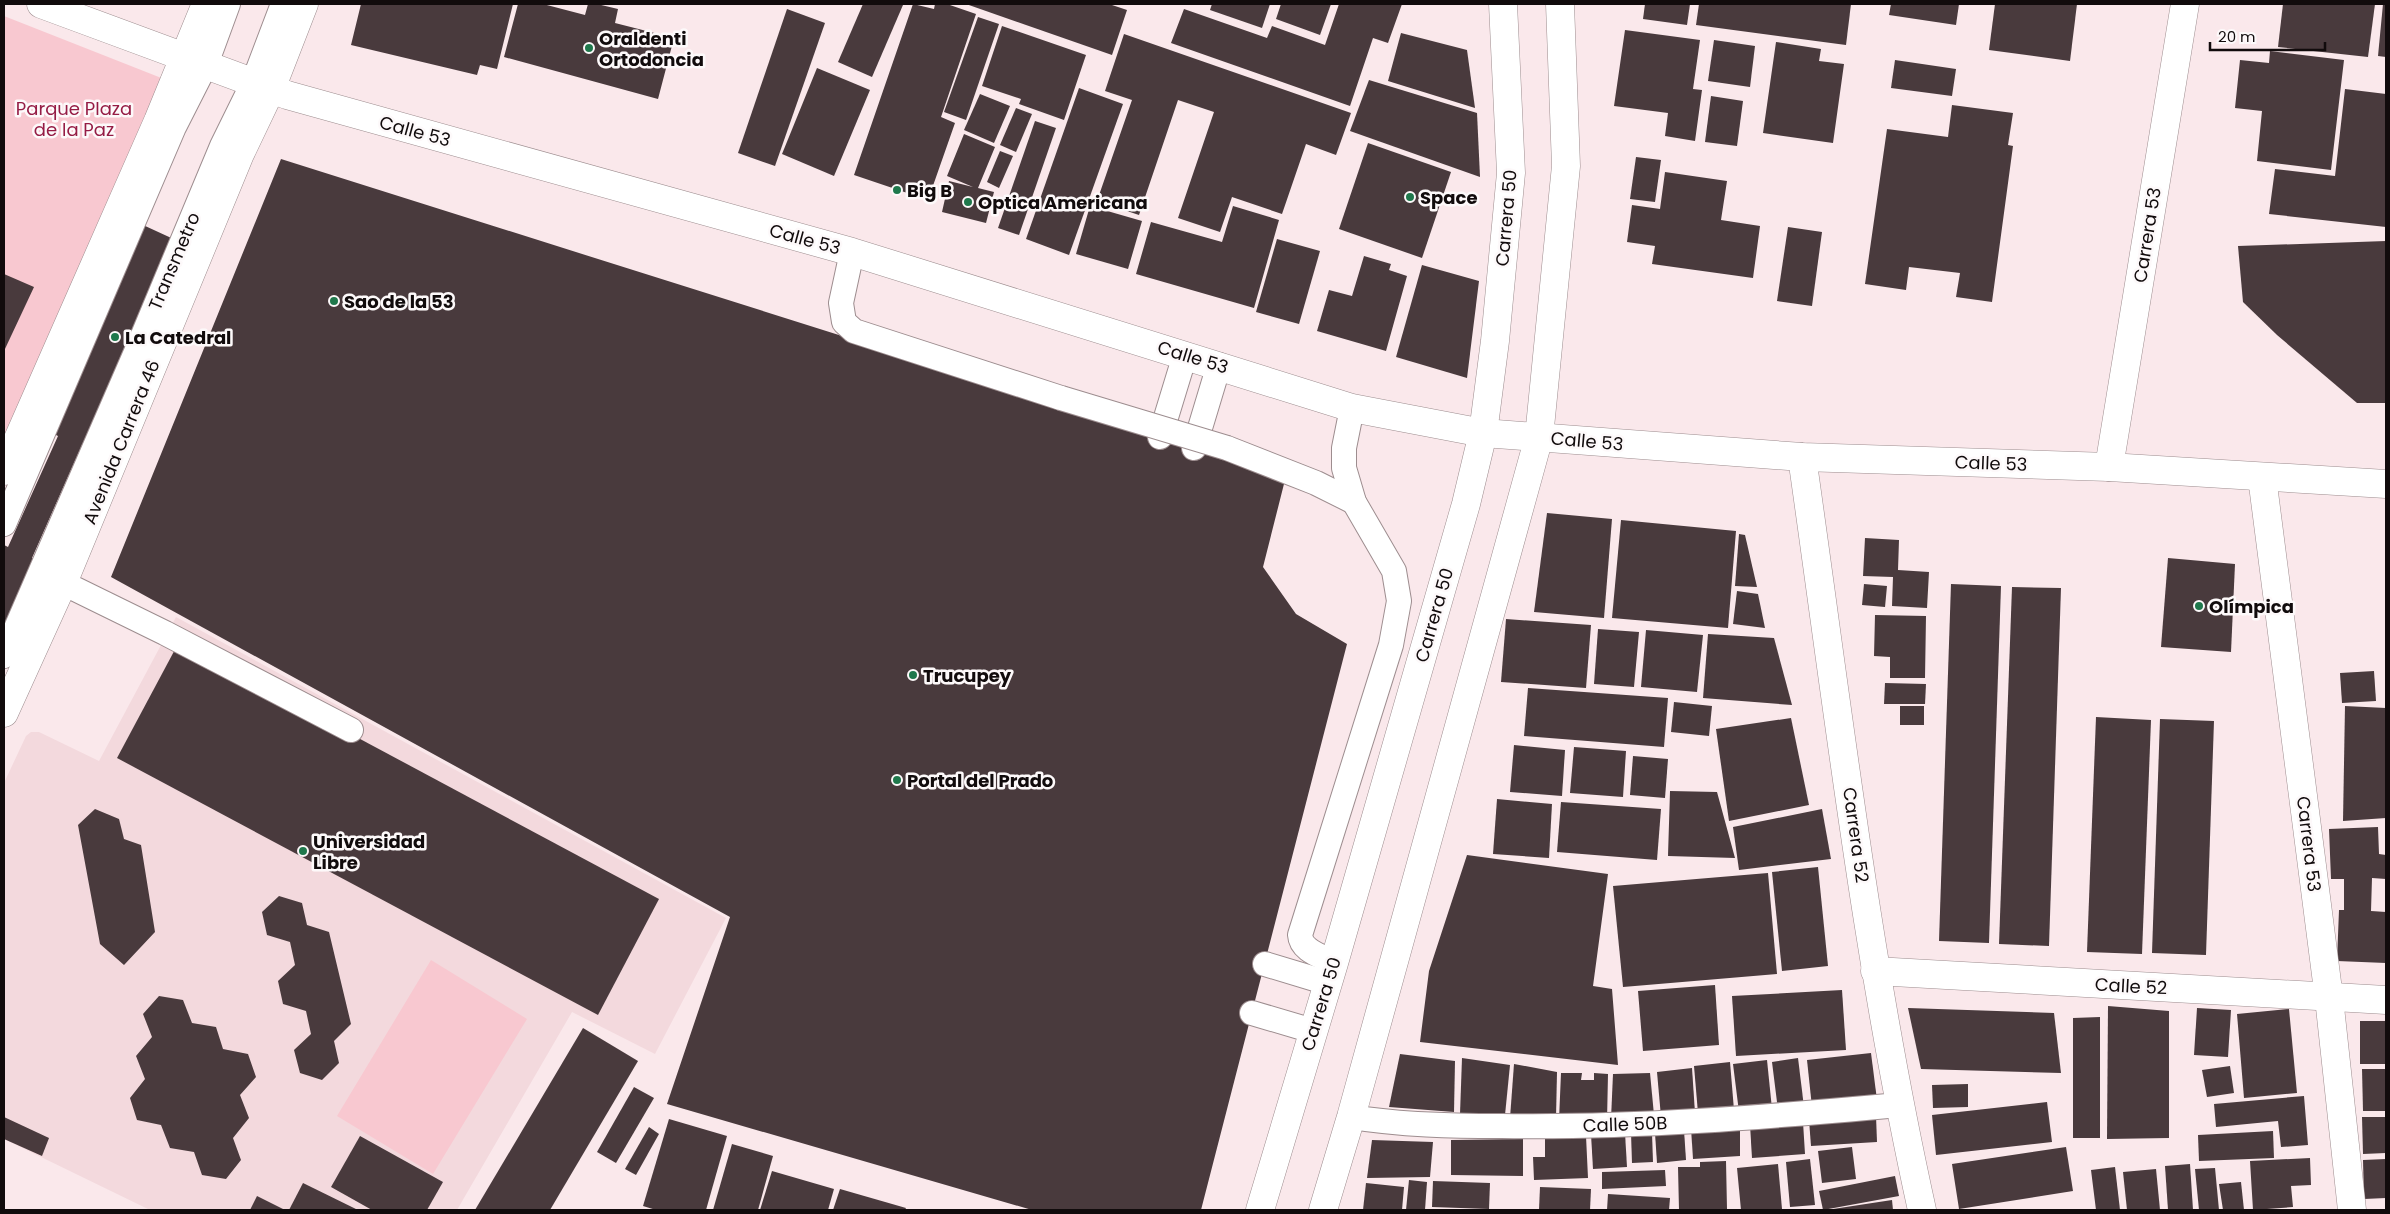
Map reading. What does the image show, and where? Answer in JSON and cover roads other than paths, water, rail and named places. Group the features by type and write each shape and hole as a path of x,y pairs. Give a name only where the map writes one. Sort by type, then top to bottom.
{"street":[{"name":"Calle 53","path":"41,4 262,86 852,252 1352,408 1483,433 1802,457 2109,467 2386,484"},
{"path":"4,471 196,60 206,4"},
{"name":"Avenida Carrera 46","path":"4,713 63,584 240,154 262,86 304,4"},
{"name":"Carrera 50","path":"1260,1210 1331,973 1466,504 1483,433 1495,341 1511,173 1503,4"},
{"path":"1323,1210 1351,1117 1539,437 1566,166 1560,4"},
{"name":"Carrera 53","path":"2109,467 2185,4"},
{"name":"Carrera 52","path":"1802,457 1875,971 1898,1105 1922,1210"},
{"name":"Carrera 53","path":"2262,477 2329,998 2352,1210"},
{"name":"Calle 52","path":"1875,971 2386,1000"}],"lane":[{"path":"4,524 174,127 196,60 228,4"},
{"name":"Transmetro","path":"4,656 136,352 222,146 262,86 283,4"},
{"path":"852,252 841,303 844,322 854,331 1061,398 1227,448 1316,483 1354,502"},
{"path":"1160,437 1185,355"},
{"path":"1194,448 1219,365"},
{"path":"1331,973 1301,942 1300,935 1391,645 1399,601 1394,570 1354,502 1344,468 1344,448 1352,408"},
{"path":"63,584 174,638 351,730"},
{"path":"1265,964 1331,973"},
{"path":"1252,1013 1313,1030"},
{"name":"Calle 50B","path":"1351,1117 1405,1124 1628,1126 1770,1117 1898,1105"}],"place":[{"name":"Oraldenti Ortodoncia","path":"589,48"},
{"name":"Big B","path":"897,190"},
{"name":"Space","path":"1410,197"},
{"name":"Optica Americana","path":"968,202"},
{"name":"Sao de la 53","path":"334,301"},
{"name":"La Catedral","path":"115,337"},
{"name":"Olímpica","path":"2199,606"},
{"name":"Trucupey","path":"913,675"},
{"name":"Portal del Prado","path":"897,780"},
{"name":"Universidad Libre","path":"303,851"}],"park label":[{"name":"Parque Plaza de la Paz","path":"74,118"}]}
